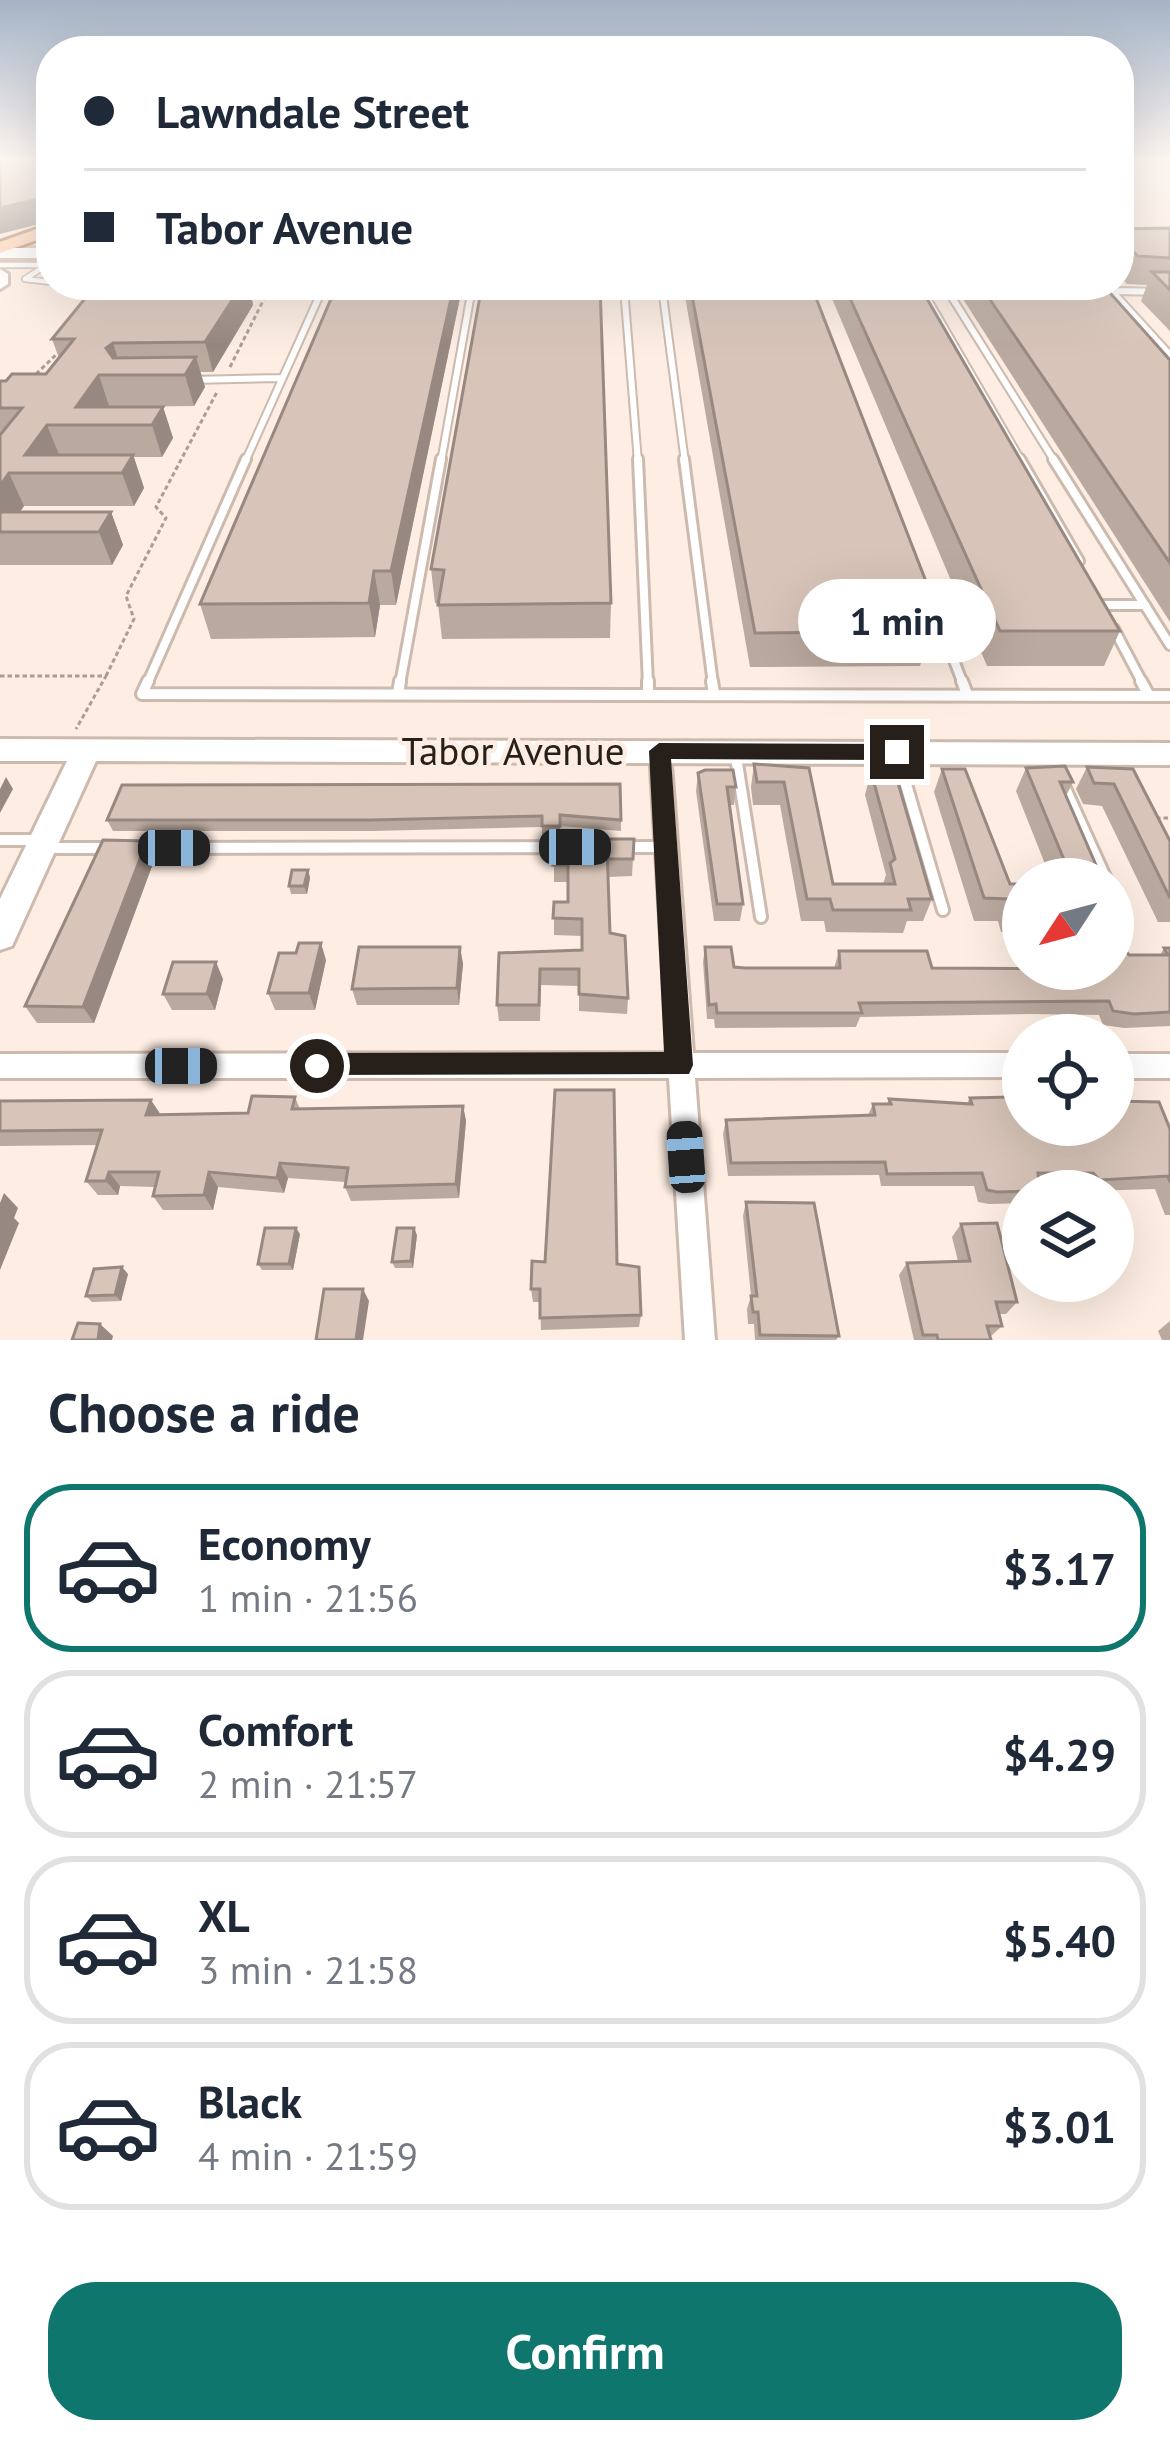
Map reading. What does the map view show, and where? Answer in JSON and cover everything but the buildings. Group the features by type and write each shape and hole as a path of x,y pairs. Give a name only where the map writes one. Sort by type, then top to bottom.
{"main road":[{"path":"1,247 36,235"}],"street":[{"path":"0,284 1,247 36,254"},
{"path":"0,935 42,844 79,743"},
{"name":"Tabor Avenue","path":"0,751 79,743 1170,754"},
{"path":"659,751 700,1340"},
{"path":"0,1066 1002,1066"},
{"path":"1134,1066 1170,1066"}],"lane":[{"path":"0,269 36,260"},
{"path":"1134,290 1170,292"},
{"path":"317,300 142,694 1170,696"},
{"path":"398,694 470,300"},
{"path":"625,300 646,557 649,694"},
{"path":"664,300 714,694"},
{"path":"928,300 1085,572"},
{"path":"954,300 1170,645"},
{"path":"1120,300 1170,355"},
{"path":"937,316 963,315"},
{"path":"183,380 282,378"},
{"path":"982,393 1012,393"},
{"path":"926,588 967,694"},
{"path":"1093,589 1148,694"},
{"path":"1102,605 1144,605"},
{"path":"735,752 761,917"},
{"path":"897,752 943,910"},
{"path":"1049,752 1097,858"},
{"path":"0,840 664,847"}],"path":[{"path":"79,743 134,619 126,596 166,518 156,507 264,300"},
{"path":"32,379 64,348"},
{"path":"0,676 106,676"},
{"path":"1162,834 1155,818 1170,818"}],"route":[{"path":"317,1066 679,1065 659,751 897,752"}]}
